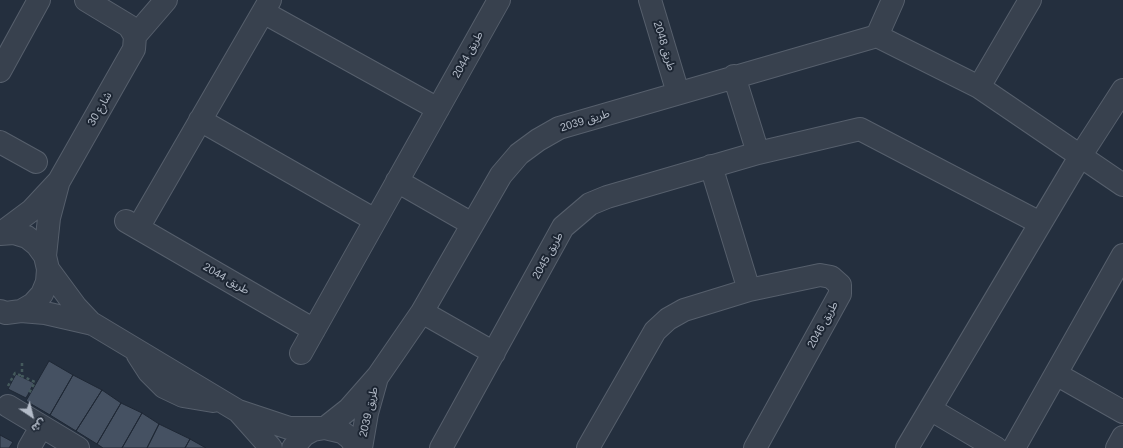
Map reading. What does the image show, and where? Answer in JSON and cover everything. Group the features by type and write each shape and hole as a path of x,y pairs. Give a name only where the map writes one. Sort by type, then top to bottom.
{"street":[{"path":"0,71 39,0"},
{"path":"86,0 129,26 135,36 166,0"},
{"name":"طريق 2044","path":"300,353 499,0"},
{"path":"893,0 877,36 979,87 1123,185"},
{"path":"979,87 1030,0"},
{"name":"طريق 2048","path":"655,1 678,93"},
{"name":"طريق 2044","path":"314,330 131,224 200,120 266,6 438,109"},
{"name":"شارع 30","path":"0,234 32,210 59,181 134,49 135,36"},
{"name":"طريق 2039","path":"325,428 349,409 378,376 422,312 501,175 519,154 538,140 559,128 734,76 877,36"},
{"path":"734,76 758,153"},
{"path":"907,448 1081,155 1123,90"},
{"path":"200,120 375,220"},
{"name":"طريق 2045","path":"441,448 563,227 576,214 590,204 607,197 758,153 860,129 1040,223"},
{"path":"0,142 36,162"},
{"path":"711,166 749,290"},
{"name":"شارع 30","path":"7,313 33,304 42,294 47,282 49,218 59,181"},
{"path":"397,181 472,224"},
{"path":"0,234 14,233 27,237 37,245 76,307 93,324 230,407 289,428 325,428 342,432 350,438 357,448"},
{"path":"1014,448 1123,255"},
{"name":"طريق 2046","path":"588,448 655,331 668,319 684,310 749,290 820,275 831,277 840,285 840,294 755,448"},
{"path":"422,312 494,353"},
{"path":"7,313 45,313 93,324"},
{"path":"1056,374 1123,412"},
{"name":"طريق 2039","path":"361,448 367,413 378,376"},
{"path":"11,402 41,427 78,448"},
{"path":"230,407 271,448"},
{"path":"930,409 996,448"},
{"path":"29,448 41,427"},
{"path":"293,448 304,435 313,430 325,428"},
{"path":"1117,448 1123,437"}],"path":[{"path":"22,363 22,376"},
{"path":"15,373 35,382 11,402 15,373"}],"building":[{"path":"49,361 73,375 50,415 26,401"},
{"path":"16,374 34,383 26,398 8,389"},
{"path":"73,375 102,390 76,431 50,415"},
{"path":"102,390 121,403 97,444 76,431"},
{"path":"121,403 142,413 122,448 103,448 97,444"},
{"path":"142,413 159,424 147,448 122,448"},
{"path":"159,424 190,439 185,448 147,448"},
{"path":"0,435 13,442 9,448 0,448"},
{"path":"190,439 206,448 185,448"}]}
